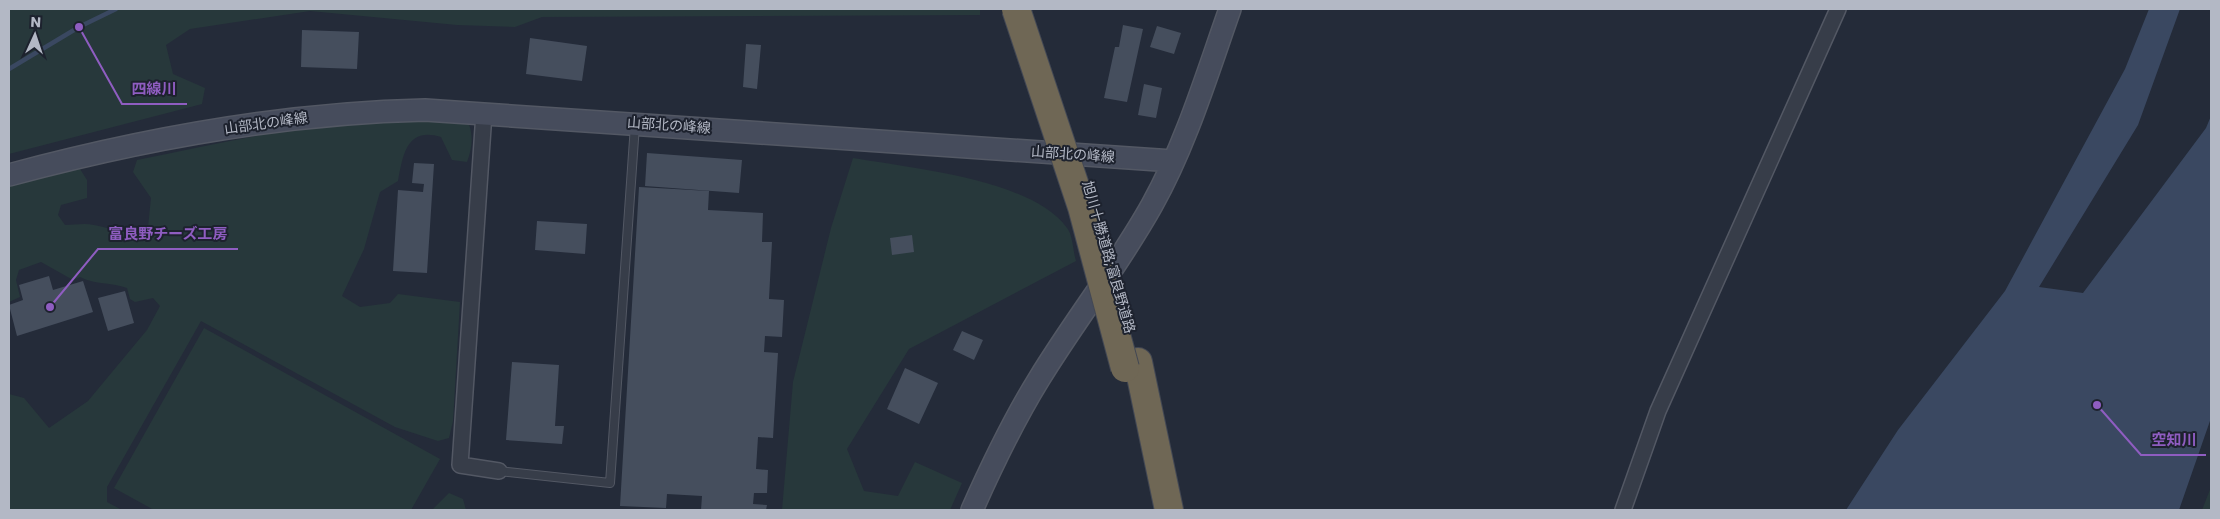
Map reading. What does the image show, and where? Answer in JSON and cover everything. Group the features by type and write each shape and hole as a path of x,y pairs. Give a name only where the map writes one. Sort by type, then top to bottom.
{"highway":[{"name":"旭川十勝道路;富良野道路","path":"1016,9 1132,365 1152,510"},
{"name":"旭川十勝道路;富良野道路","path":"1030,9 1095,204 1132,365 1169,510"}],"main road":[{"path":"972,510 989,471 1039,380 1134,237 1153,203 1173,161 1230,9"},
{"name":"山部北の峰線","path":"9,174 216,130 289,119 363,111 425,110 1173,161"}],"street":[{"path":"1623,510 1658,411 1838,9"},
{"path":"484,114 460,465 499,471"}],"lane":[{"path":"499,471 610,483 635,123"}],"shaded area":[{"path":"9,9 980,9 980,15 542,17 515,27 457,25 310,11 190,29 166,45 173,74 205,88 202,104 9,154"},
{"path":"403,119 468,122 472,142 467,162 452,160 441,137 430,135 414,139 405,153 398,181 380,192 364,249 342,296 360,307 390,303 398,294 460,302 453,421 449,438 438,441 395,427 201,321 107,487 107,502 122,510 9,510 9,394 24,398 49,428 88,401 147,330 160,306 153,298 135,302 130,299 127,288 121,286 86,280 80,277 73,280 41,262 19,270 16,280 20,297 9,302 9,182 80,169 87,180 87,198 61,205 58,215 65,225 91,224 121,231 141,230 148,227 151,198 133,172 137,160 302,128"},
{"path":"853,158 968,178 999,187 1027,198 1050,211 1067,228 1071,235 1076,261 909,349 847,449 864,491 898,496 915,462 962,483 950,510 782,510 793,382 831,228"},
{"path":"204,328 440,459 411,510 154,510 114,488"},
{"path":"2211,487 2211,510 2202,510"},
{"path":"449,493 463,499 466,510 432,510"}],"water":[{"path":"2149,9 2180,9 2138,125 2039,287 2083,293 2206,128 2211,116 2211,418 2179,510 1846,510 1898,430 2005,291 2125,69"}],"building":[{"path":"1123,25 1143,29 1127,102 1104,98 1115,47 1119,47"},
{"path":"1157,26 1181,33 1174,54 1150,47"},
{"path":"302,30 359,32 357,69 301,67"},
{"path":"530,38 587,46 582,81 526,74"},
{"path":"746,44 761,45 757,89 743,87"},
{"path":"1144,84 1162,88 1156,118 1138,115"},
{"path":"647,153 742,160 739,193 645,186"},
{"path":"414,163 434,164 427,273 393,271 398,190 423,192 424,184 412,183"},
{"path":"639,187 709,191 708,210 763,213 762,242 772,242 769,299 784,300 782,337 765,336 764,352 778,353 773,438 758,437 756,469 768,470 767,493 754,493 753,504 767,505 766,510 701,510 702,496 667,494 666,508 620,506"},
{"path":"537,221 587,224 585,254 535,250"},
{"path":"912,235 914,252 892,255 890,238"},
{"path":"49,276 53,290 83,281 93,312 17,336 9,305 23,300 19,285"},
{"path":"125,291 134,323 108,331 98,298"},
{"path":"962,331 983,340 974,360 953,350"},
{"path":"512,362 559,365 555,426 564,426 562,444 506,440"},
{"path":"905,368 938,383 919,424 887,409"}],"waterway":[{"path":"9,69 79,27 116,9"}],"place":[{"name":"四線川","path":"79,27"},
{"name":"富良野チーズ工房","path":"50,307"},
{"name":"空知川","path":"2097,405"}]}
